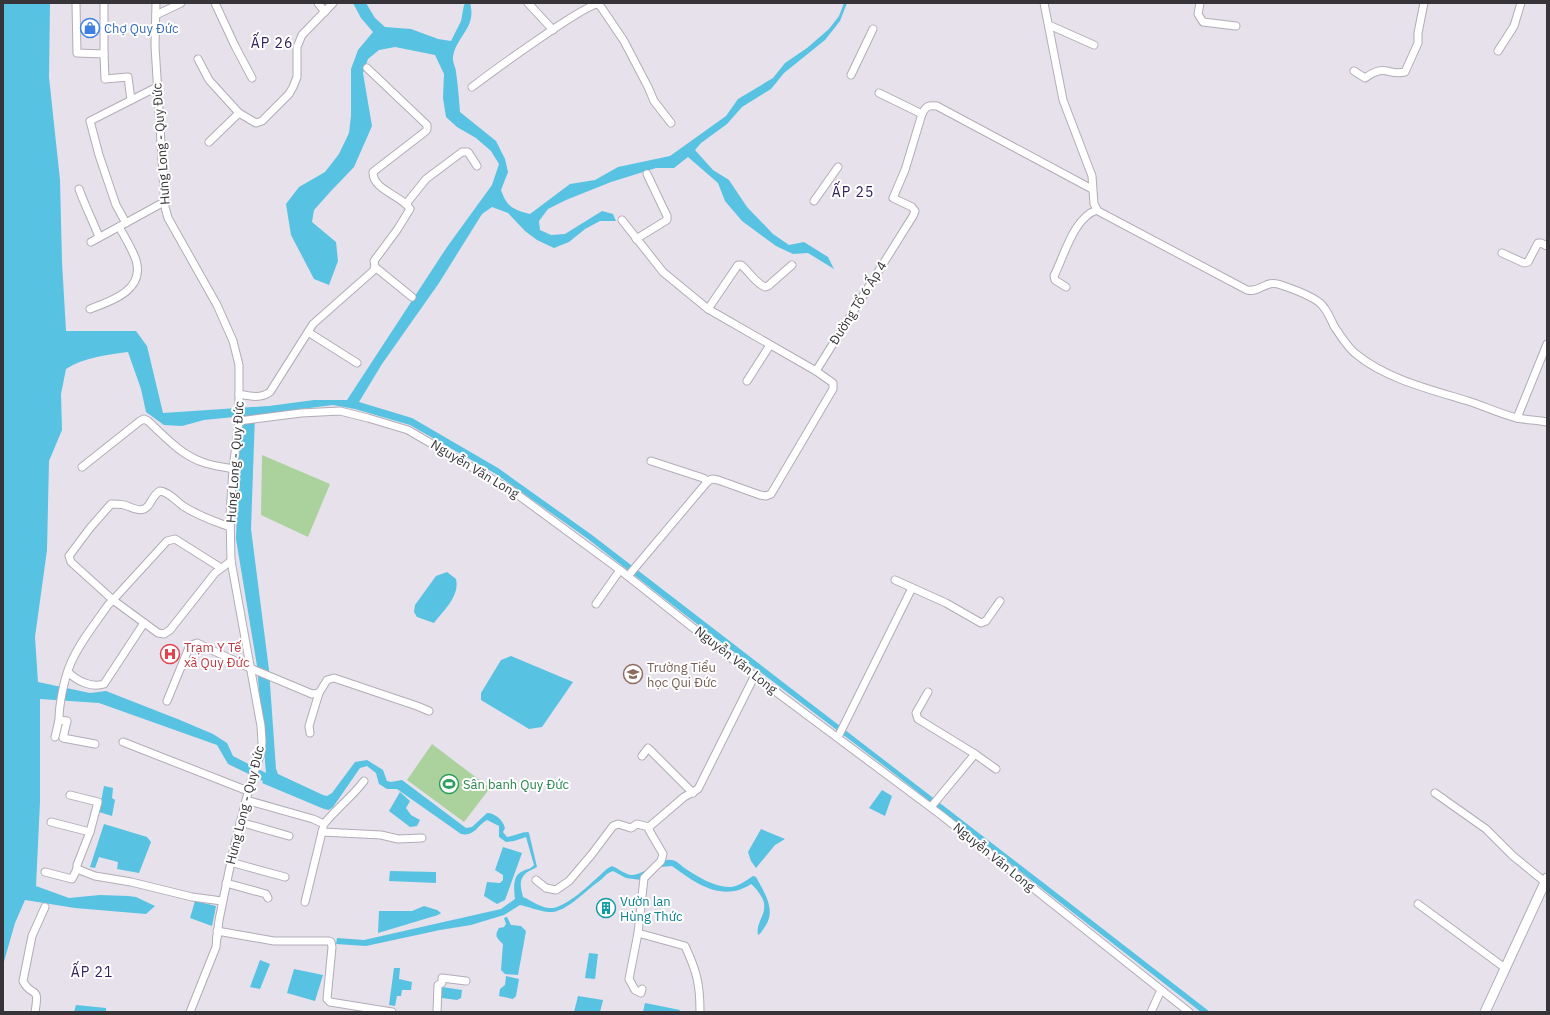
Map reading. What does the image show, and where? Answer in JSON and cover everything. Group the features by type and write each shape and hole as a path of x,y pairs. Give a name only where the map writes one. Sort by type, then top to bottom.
{"main road":[{"path":"1485,1012 1546,880"}],"street":[{"path":"76,3 77,53 104,54"},
{"path":"104,3 105,79 128,78 130,100"},
{"name":"Hưng Long - Quy Đức","path":"156,3 155,46 164,202 168,218 217,305 233,341 239,365 239,420 233,469 230,527 231,561 261,726 262,742 230,862 218,920 216,947 190,1012"},
{"path":"156,15 181,3"},
{"path":"215,3 252,78"},
{"path":"318,3 325,12"},
{"path":"198,59 209,80 239,112 256,123 262,121 289,94 297,77 296,47 302,35 333,3"},
{"path":"528,3 553,30"},
{"path":"1044,3 1063,100 1092,176 1094,204 1097,210 1247,290 1252,291 1259,289 1265,284 1271,283 1280,284 1308,296 1320,303 1327,312 1334,326 1351,349 1366,362 1410,383 1479,404 1517,418 1547,422"},
{"path":"1200,3 1198,14 1203,22 1236,26"},
{"path":"1354,71 1365,78 1378,70 1389,70 1399,73 1405,72 1418,43 1418,33 1424,3"},
{"path":"1498,51 1514,26 1521,3"},
{"path":"472,87 553,30 592,5 599,5 624,41 654,101 671,123"},
{"path":"1049,25 1094,45"},
{"path":"851,75 873,29"},
{"path":"367,68 426,125 427,129 374,172 374,180 406,204 410,209 397,230 374,261 376,267 412,297"},
{"path":"90,309 112,301 131,288 137,276 138,268 99,155 90,121 157,87"},
{"path":"878,93 922,114 929,105 937,106 1092,189"},
{"path":"209,142 239,112"},
{"name":"Đường Tổ 6 Ấp 4","path":"816,372 913,216 915,211 912,207 893,198 905,170 922,114"},
{"path":"406,204 426,179 462,152 468,152 477,166"},
{"path":"814,201 838,167"},
{"path":"636,239 663,223 667,218 647,174"},
{"path":"80,190 99,237"},
{"path":"91,242 164,202"},
{"path":"1066,286 1055,280 1054,276 1080,224 1090,212 1097,210"},
{"path":"622,220 663,272 708,309 833,383 833,390 771,494 766,496 760,495 718,480 712,479 708,481 628,576"},
{"path":"1502,253 1524,263 1528,262 1538,243 1547,246"},
{"path":"708,309 738,265 744,267 756,281 765,287 792,265"},
{"path":"239,394 265,396 270,392 313,324 351,289 369,276 376,267"},
{"path":"308,332 356,363"},
{"path":"1517,418 1547,344"},
{"path":"747,381 770,345"},
{"name":"Nguyễn Văn Long","path":"239,420 301,413 340,411 408,430 514,492 628,576 755,675 931,807 1189,1012"},
{"path":"82,467 144,419 148,421 176,448 192,457 205,463 233,469"},
{"path":"652,461 708,481"},
{"path":"230,527 195,513 162,491 157,492 147,508 142,510 119,504 111,504 90,528 70,554 69,558 71,562 113,600 158,633 164,634 170,630 221,568 231,561"},
{"path":"55,737 59,710 68,672 81,644 108,604 167,541 175,539 221,568"},
{"path":"596,604 620,570"},
{"path":"895,580 946,603 982,623 986,620 1000,600"},
{"path":"838,737 912,588"},
{"path":"68,672 81,682 95,685 104,684 107,682 144,623"},
{"path":"167,701 188,650 192,645 197,644 312,694 319,693"},
{"path":"649,827 684,797 698,789 755,675"},
{"path":"310,733 309,726 319,693 327,680 334,678 429,711"},
{"path":"928,692 916,713 918,719 975,754 996,769"},
{"path":"58,720 67,720 63,738 95,744"},
{"path":"123,742 248,791"},
{"path":"642,756 648,748 693,792"},
{"path":"931,807 975,754"},
{"path":"305,902 324,824 334,811 357,791 364,781"},
{"path":"1435,793 1486,829 1513,856 1546,880"},
{"path":"45,872 72,879 90,832 98,802 70,795"},
{"path":"246,800 313,819 324,824"},
{"path":"51,822 90,832"},
{"path":"240,822 289,836"},
{"path":"536,880 546,888 556,890 569,881 613,826 618,824 631,828 638,824 649,827"},
{"path":"642,989 641,993 635,990 629,979 638,933 644,878 660,862 663,854 649,830 649,827"},
{"path":"322,832 381,835 398,838 422,838"},
{"path":"230,862 285,877"},
{"path":"77,869 80,872 95,876 131,882 198,898 222,901"},
{"path":"226,883 266,894 268,898"},
{"path":"1418,904 1505,968"},
{"path":"35,1012 38,996 36,992 26,987 23,981 32,936 45,906"},
{"path":"638,933 685,946 695,967 700,987 700,1012"},
{"path":"217,934 274,942 330,941 332,947 327,999 330,1002 392,1012"},
{"path":"437,1012 438,985 442,983 442,978 466,981"},
{"path":"1151,1012 1161,990"}],"green space":[{"path":"262,455 330,484 308,537 261,515"},
{"name":"Sân banh Quy Đức","path":"432,744 490,788 464,822 407,780"}],"water":[{"path":"3,3 50,3 49,77 60,180 62,262 66,331 136,331 147,346 163,413 269,406 314,400 347,400 447,247 492,185 499,164 491,151 476,138 457,127 446,117 443,98 444,74 435,55 395,47 379,50 368,59 363,73 372,126 354,167 314,210 312,222 336,242 338,261 329,285 314,279 291,235 286,204 299,187 325,172 339,154 349,133 351,116 351,69 358,50 373,32 361,18 353,3 366,3 375,18 385,27 411,29 438,39 451,41 461,21 464,5 466,3 470,3 471,19 458,43 453,57 456,70 460,112 496,141 505,159 508,172 501,190 503,196 511,207 530,214 570,184 595,180 618,167 670,156 726,116 738,99 773,78 785,63 807,48 829,29 839,16 844,3 847,3 840,21 825,40 784,73 771,89 742,107 727,124 701,143 695,150 713,170 729,180 747,207 773,234 789,245 804,242 828,257 834,269 808,253 793,254 776,246 742,221 725,201 718,183 688,157 674,168 656,168 611,182 548,209 539,221 540,230 551,235 565,234 602,211 613,214 616,221 600,221 585,229 569,242 554,248 537,240 525,231 508,213 492,207 482,214 439,283 382,364 359,402 412,418 498,468 592,535 1210,1012 1201,1012 883,765 588,539 496,474 410,425 355,409 333,405 255,415 251,529 269,670 276,769 278,774 327,796 332,793 355,762 367,760 383,770 387,781 391,782 402,780 466,828 472,827 487,813 493,814 502,822 505,828 503,832 507,837 525,832 529,833 537,867 527,872 522,878 521,884 523,897 542,906 555,908 568,902 612,866 631,875 636,875 661,862 673,860 686,869 719,886 731,887 743,883 753,876 756,877 768,901 770,913 766,925 758,935 759,925 764,911 764,902 751,884 730,892 720,891 690,879 672,866 660,867 641,880 626,878 613,871 607,874 568,906 554,912 548,912 520,905 504,915 471,925 366,946 336,944 337,938 364,940 501,909 515,899 514,883 519,873 534,865 526,837 506,842 499,837 499,826 487,820 470,834 461,834 397,789 387,789 379,784 376,773 367,766 360,768 333,807 329,810 324,809 262,783 263,781 228,764 217,745 99,703 40,699 40,802 36,886 69,898 100,895 128,896 136,897 155,906 146,914 75,908 25,900 15,923 3,965","holes":["128,352 141,389 146,412 164,425 182,426 204,420 244,416 239,456 236,539 257,666 266,773 233,756 227,743 213,734 180,720 106,691 90,693 38,682 35,637 47,550 49,461 62,430 61,394 66,369 88,359"]},
{"path":"447,572 456,579 457,585 456,591 446,608 434,623 417,617 414,612 415,605 436,576"},
{"path":"511,656 573,682 542,727 529,729 481,700 481,693 501,660"},
{"path":"104,786 113,788 112,798 115,800 112,816 99,812"},
{"path":"882,790 892,796 885,816 869,808"},
{"path":"400,792 410,801 406,808 411,815 420,820 417,826 410,827 389,811"},
{"path":"104,824 147,837 151,842 139,873 117,869 118,862 99,857 95,868 90,867"},
{"path":"761,829 785,839 775,845 756,868 751,861 748,852"},
{"path":"503,847 522,853 505,900 497,904 484,896 487,882 500,883 503,880 503,875 495,870"},
{"path":"390,871 436,872 436,883 389,881"},
{"path":"195,901 216,906 212,926 190,918"},
{"path":"424,906 437,910 441,913 378,933 379,911 412,911"},
{"path":"507,917 511,925 521,926 526,931 518,975 505,974 501,970 503,944 496,935 499,928 504,927 506,924 504,918"},
{"path":"589,953 598,954 595,979 585,978"},
{"path":"260,960 270,964 260,989 250,987"},
{"path":"394,968 400,968 399,979 412,982 411,990 402,990 401,996 397,996 395,1006 389,1005"},
{"path":"294,969 323,975 315,1001 287,993"},
{"path":"506,976 519,979 516,996 513,999 499,996 500,989 505,985"},
{"path":"442,987 462,990 461,998 457,1000 442,998"},
{"path":"578,996 603,1000 600,1012 574,1012"},
{"path":"645,1003 680,1010 679,1012 643,1012"},
{"path":"76,1005 106,1008 106,1012 74,1012"}],"place":[{"name":"Chợ Quy Đức","path":"90,28"},
{"name":"Trạm Y Tế xã Quy Đức","path":"170,654"},
{"name":"Trường Tiểu học Qui Đức","path":"633,674"},
{"name":"Sân banh Quy Đức","path":"449,784"},
{"name":"Vườn lan Hùng Thức","path":"606,908"}],"district":[{"name":"ẤP 26","path":"272,43"},
{"name":"ẤP 25","path":"853,192"},
{"name":"ẤP 21","path":"92,972"}]}
